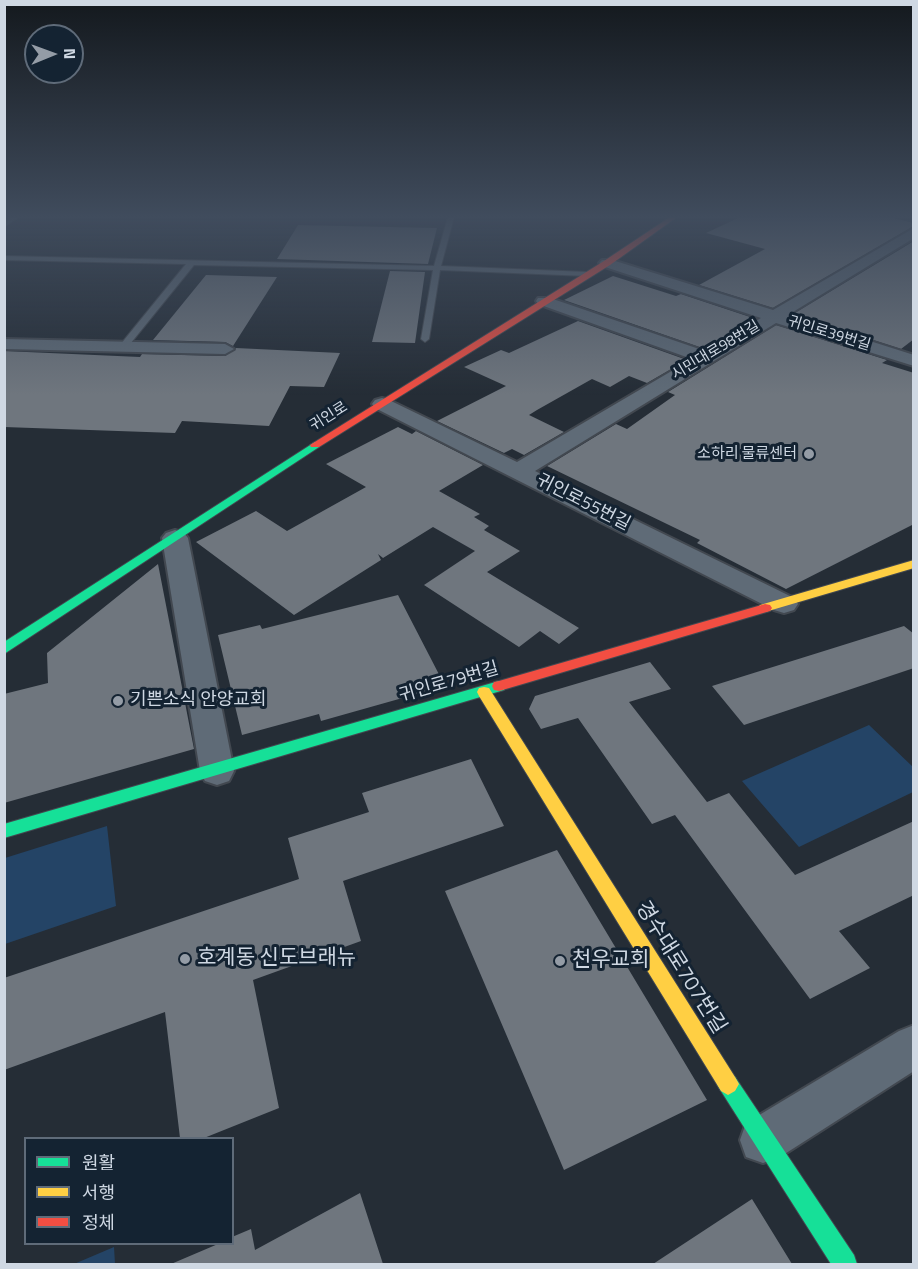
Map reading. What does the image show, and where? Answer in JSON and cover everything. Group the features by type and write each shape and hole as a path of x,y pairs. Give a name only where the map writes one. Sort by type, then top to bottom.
{"street":[{"name":"귀인로","path":"4,649 583,276"},
{"name":"귀인로39번길","path":"647,276 914,361"},
{"name":"시민대로98번길","path":"519,471 840,276"},
{"path":"544,301 705,357"},
{"path":"4,344 225,349"},
{"name":"귀인로55번길","path":"382,404 784,604"},
{"path":"175,538 217,771"},
{"name":"귀인로79번길","path":"4,831 217,771 784,604 910,570"},
{"name":"경수대로707번길","path":"484,692 763,1140 845,1264"},
{"path":"763,1140 914,1046"}],"lane":[{"path":"123,347 180,276"},
{"path":"425,339 436,276"}],"shaded area":[{"path":"869,725 913,767 913,792 799,847 742,781"},
{"path":"107,826 116,906 5,944 5,858"},
{"path":"114,1247 115,1264 74,1264"}],"building":[{"path":"205,276 277,277 233,346 225,342 153,340"},
{"path":"389,276 424,276 415,343 372,342"},
{"path":"614,276 676,296 681,294 756,319 705,349 564,300"},
{"path":"715,276 828,276 773,308 699,285"},
{"path":"856,276 914,276 914,339 901,349 793,314"},
{"path":"578,321 687,360 647,383 629,376 610,387 592,379 537,410 529,415 564,432 524,455 512,449 504,453 437,421 506,386 464,367 501,350 509,353"},
{"name":"소하리 물류센터","path":"776,325 887,360 882,363 914,373 914,524 786,589 697,543 700,540 547,466 616,424 627,429 675,395 668,392"},
{"path":"236,348 340,353 324,387 290,386 269,426 182,421 175,433 4,427 4,351 140,357 142,354 225,356"},
{"path":"398,427 412,434 416,431 483,465 439,491 480,514 474,517 489,526 484,530 520,551 487,572 579,628 559,644 540,631 519,647 424,585 475,551 433,527 383,558 378,554 381,560 294,615 196,542 256,511 287,531 366,487 326,464"},
{"name":"기쁜소식 안양교회","path":"158,564 194,749 4,803 4,694 48,683 47,653"},
{"path":"398,595 445,686 321,721 319,714 242,735 218,635 260,625 262,629"},
{"path":"904,626 914,634 914,668 744,725 712,686"},
{"path":"650,662 671,689 629,702 707,802 729,793 795,875 914,821 914,895 839,931 870,968 810,999 675,815 652,824 578,718 541,729 529,709 535,696"},
{"name":"호계동 신도브래뉴","path":"471,759 504,826 343,881 361,941 253,980 279,1108 206,1137 180,1137 165,1012 4,1070 4,978 299,879 288,838 369,812 362,793"},
{"name":"천우교회","path":"557,850 707,1100 564,1170 445,891"},
{"path":"360,1193 383,1264 171,1264 216,1245 234,1245 234,1236 251,1229 255,1250"},
{"path":"752,1199 792,1264 653,1264"}],"traffic: fast":[{"path":"4,649 315,445"},
{"path":"4,831 499,686"},
{"path":"728,1084 845,1264"}],"traffic: slow":[{"path":"765,608 914,564"},
{"path":"484,692 728,1084"}],"traffic: jam":[{"path":"315,445 586,276"},
{"path":"499,686 765,608"}],"place":[{"name":"소하리 물류센터","path":"809,454"},
{"name":"기쁜소식 안양교회","path":"118,701"},
{"name":"호계동 신도브래뉴","path":"185,959"},
{"name":"천우교회","path":"560,961"}]}
